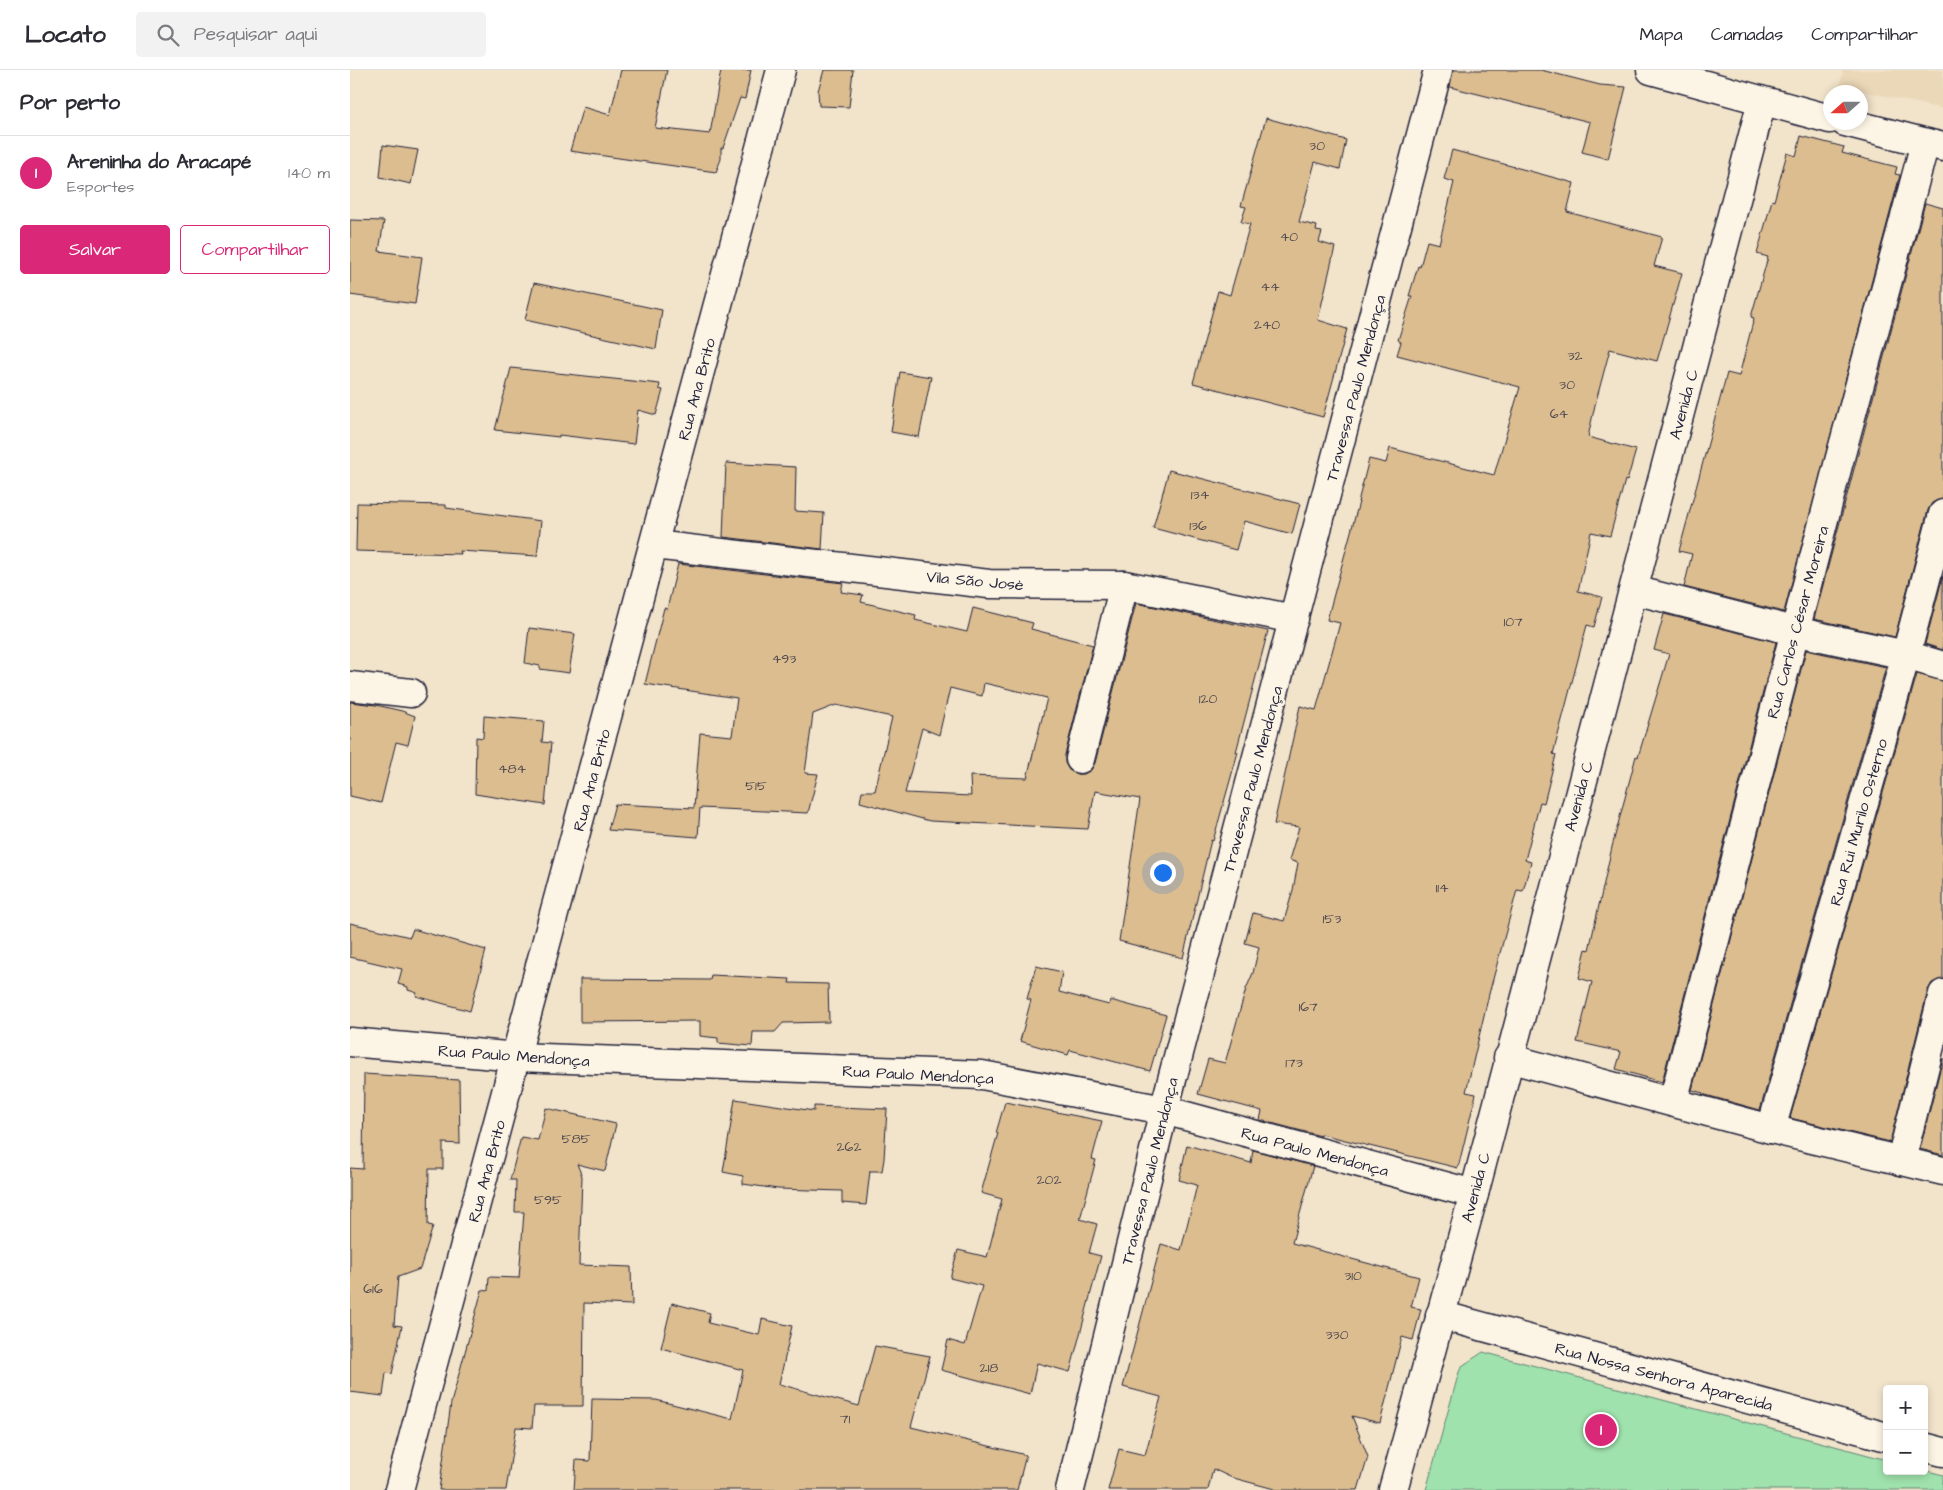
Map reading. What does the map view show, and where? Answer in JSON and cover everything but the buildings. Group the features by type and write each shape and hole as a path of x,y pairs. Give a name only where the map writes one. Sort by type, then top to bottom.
{"street":[{"name":"Rua Ana Brito","path":"399,1490 782,70"},
{"name":"Travessa Paulo Mendonça","path":"1070,1490 1164,1110 1438,70"},
{"path":"1651,70 1823,117"},
{"name":"Avenida C","path":"1393,1490 1474,1194 1508,1058 1634,590 1762,101"},
{"path":"1868,128 1934,145"},
{"name":"Rua Carlos César Moreira","path":"1672,1102 1794,631 1934,145"},
{"name":"Rua Rui Murilo Osterno","path":"1771,1128 1906,655 1943,514"},
{"name":"Vila São Josè","path":"654,545 990,584 1124,585 1294,619"},
{"path":"1080,759 1124,585"},
{"path":"1634,590 1794,631 1906,655 1943,666"},
{"path":"350,686 411,693"},
{"path":"1901,1161 1943,994"},
{"name":"Rua Paulo Mendonça","path":"350,1042 517,1057 982,1075 1164,1110 1474,1194"},
{"path":"1508,1058 1771,1128 1943,1171"},
{"name":"Rua Nossa Senhora Aparecida","path":"1440,1315 1883,1436"},
{"path":"1928,1448 1943,1452"}],"shaded area":[{"path":"1843,70 1943,70 1943,109 1868,92 1868,85 1840,85"}],"green space":[{"path":"1483,1352 1883,1459 1883,1475 1928,1475 1928,1471 1943,1475 1943,1490 1426,1490 1462,1366"}],"place":[{"name":"Areninha do Aracapé","path":"1601,1430"}]}
